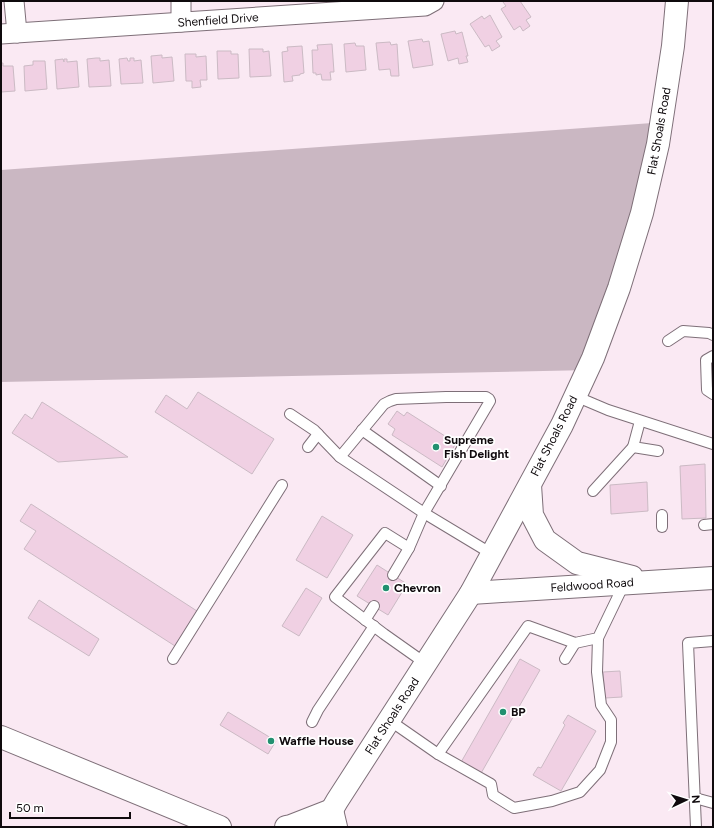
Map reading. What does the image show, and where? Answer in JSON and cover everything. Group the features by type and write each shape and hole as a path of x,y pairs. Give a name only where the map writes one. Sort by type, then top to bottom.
{"main road":[{"name":"Flat Shoals Road","path":"330,821 389,720 471,593 562,426 593,358 619,288 642,213 658,144 673,46 677,1"},
{"path":"530,485 532,515 545,540 577,563 651,582"},
{"name":"Feldwood Road","path":"471,593 713,578"},
{"path":"1,737 220,827"},
{"path":"286,827 330,821"}],"street":[{"path":"9,34 14,1"},
{"path":"181,1 182,22"},
{"name":"Shenfield Drive","path":"9,34 425,6 434,1"}],"lane":[{"path":"668,341 683,331 709,333 713,335"},
{"path":"713,356 706,360 707,390 713,394"},
{"path":"575,396 608,410 713,444"},
{"path":"340,457 384,404 390,401 396,399 446,397 489,398 490,401 424,513 409,548 393,575"},
{"path":"290,414 314,430 340,457 424,513 492,554"},
{"path":"593,491 633,446 640,421"},
{"path":"362,430 441,486"},
{"path":"308,447 318,434"},
{"path":"633,446 658,451"},
{"path":"173,659 282,485"},
{"path":"662,515 662,526"},
{"path":"409,548 385,533 335,597 425,664"},
{"path":"389,720 438,754 491,784 493,795 514,808 580,792 600,770 610,742 611,720 601,705 597,672 598,638 625,583"},
{"path":"365,620 374,606"},
{"path":"312,722 318,710 374,626"},
{"path":"438,754 528,626 575,642 598,638"},
{"path":"696,827 688,643 713,641"},
{"path":"565,659 575,642"},
{"path":"695,798 713,803"}],"shaded area":[{"path":"652,123 636,273 591,370 1,382 1,170"}],"building":[{"path":"520,1 531,17 526,20 530,26 523,31 520,26 514,30 501,9 506,6 503,2"},
{"path":"490,15 502,37 496,41 500,46 492,51 489,45 485,47 470,24 482,16 484,19"},
{"path":"455,31 456,34 462,32 468,62 459,64 458,58 448,61 441,34"},
{"path":"422,39 423,42 429,41 433,65 413,68 408,41"},
{"path":"390,42 391,45 397,44 399,76 391,76 390,69 379,70 376,43"},
{"path":"355,43 356,46 364,46 366,70 346,72 344,44"},
{"path":"332,44 334,72 330,72 331,80 322,80 321,74 316,75 316,73 313,73 312,50 318,50 317,45"},
{"path":"302,46 304,73 292,76 293,81 284,82 282,52 288,51 287,47"},
{"path":"249,49 263,49 263,52 269,51 271,76 250,77"},
{"path":"217,51 231,51 231,54 238,54 239,78 218,79"},
{"path":"185,54 196,54 196,57 206,56 207,80 200,80 201,87 192,88 192,81 186,81"},
{"path":"162,55 162,58 172,57 174,81 153,83 151,56"},
{"path":"100,58 100,61 109,60 111,86 89,87 87,59"},
{"path":"127,58 128,61 130,61 130,58 134,58 134,61 141,60 143,83 121,84 119,59"},
{"path":"63,59 64,62 64,59 67,59 67,62 77,61 79,87 57,89 55,60"},
{"path":"33,61 45,61 47,89 25,91 24,66 33,65"},
{"path":"1,63 3,63 3,66 13,66 15,91 1,92"},
{"path":"198,392 274,439 252,474 155,412 166,395 187,409"},
{"path":"42,402 128,457 58,462 12,433 25,414 32,419"},
{"path":"397,411 404,416 407,412 456,443 442,467 392,435 395,429 388,424"},
{"path":"705,464 706,518 682,519 680,466"},
{"path":"647,482 648,511 611,514 610,485"},
{"path":"31,504 197,611 175,646 24,549 36,531 20,521"},
{"path":"322,516 353,535 327,578 296,560"},
{"path":"377,565 407,584 388,615 357,596"},
{"path":"306,588 322,598 299,636 282,626"},
{"path":"39,600 99,639 89,656 28,618"},
{"path":"520,659 540,670 480,775 460,764"},
{"path":"620,671 622,697 605,698 603,672"},
{"path":"228,712 276,741 268,754 220,725"},
{"path":"568,715 596,731 561,791 533,775 538,767 541,768 565,725 563,723"}],"place":[{"name":"Supreme Fish Delight","path":"436,447"},
{"name":"Chevron","path":"386,588"},
{"name":"BP","path":"503,712"},
{"name":"Waffle House","path":"271,741"}]}
